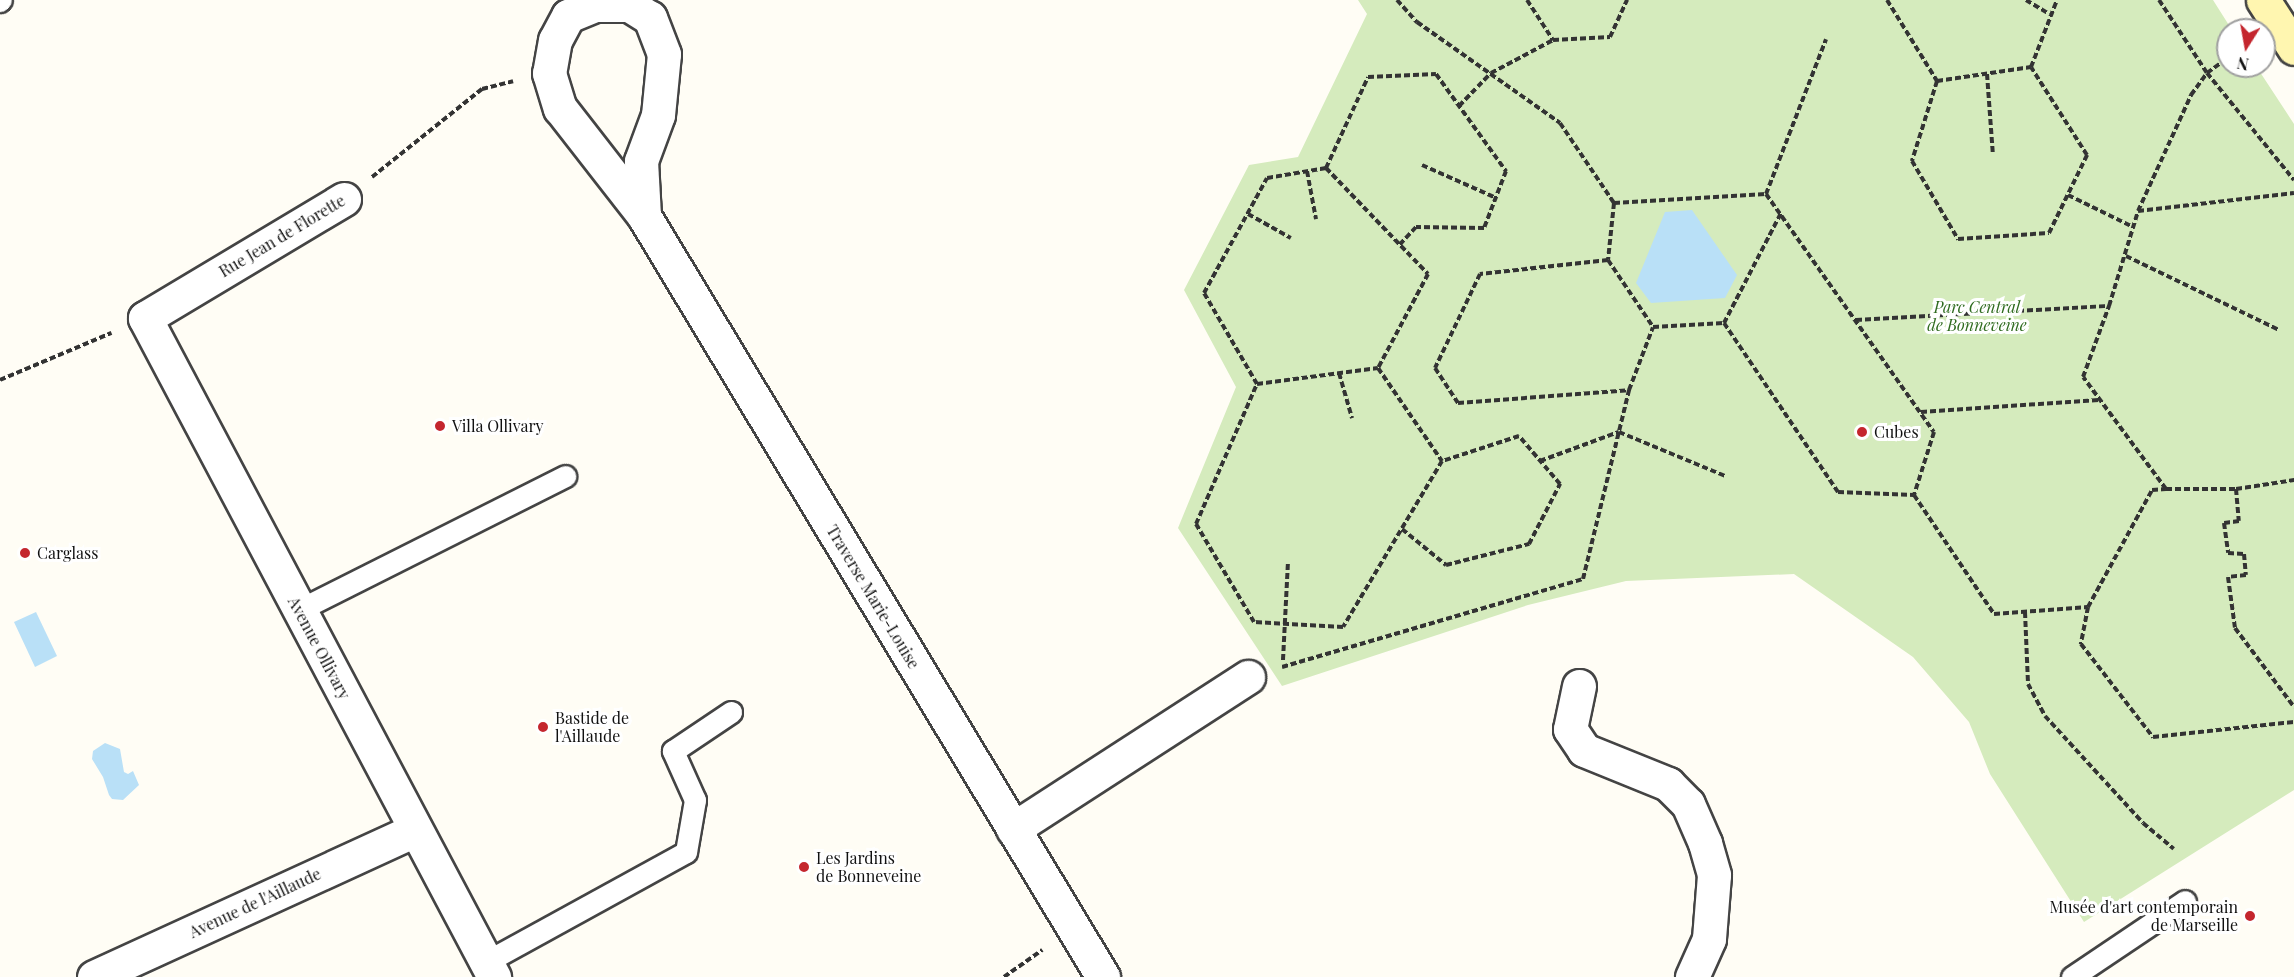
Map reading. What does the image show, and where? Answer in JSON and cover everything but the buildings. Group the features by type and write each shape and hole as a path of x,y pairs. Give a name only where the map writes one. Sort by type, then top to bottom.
{"street":[{"path":"2263,0 2294,48"},
{"name":"Traverse Marie-Louise","path":"644,216 641,161 658,115 664,54 650,18 630,2 563,8 549,73 560,108 644,216 1103,977"},
{"name":"Rue Jean de Florette","path":"145,318 344,199"},
{"name":"Avenue Ollivary","path":"145,318 490,969"},
{"path":"1014,829 1248,677"},
{"path":"1579,686 1570,729 1584,750 1668,784 1688,804 1705,843 1714,875 1709,939 1692,977"},
{"name":"Avenue de l'Aillaude","path":"94,977 415,830"}],"lane":[{"path":"299,610 565,476"},
{"path":"490,969 686,852 695,800 673,751 731,712"},
{"path":"2072,977 2185,901"}],"path":[{"path":"1397,0 1417,22 1560,123 1614,203 1608,260 1653,327"},
{"path":"1527,0 1553,40"},
{"path":"1459,106 1491,73 1553,40 1610,37 1627,0"},
{"path":"1887,0 1937,81 1912,161 1958,239 2049,233 2087,155 2031,67"},
{"path":"2026,0 2049,14"},
{"path":"2031,67 2056,0"},
{"path":"2159,0 2206,73 2294,180"},
{"path":"1766,194 1826,39"},
{"path":"2166,489 2083,377 2126,256 2138,211 2191,95 2206,73 2216,66"},
{"path":"1937,81 2031,67"},
{"name":"Rue Jean de Florette","path":"344,199 482,89 549,73"},
{"path":"1326,168 1368,78 1436,74 1506,171 1484,228 1416,228 1400,245"},
{"path":"1987,74 1993,155"},
{"path":"1422,165 1496,198"},
{"path":"1257,384 1204,293 1267,178 1326,168"},
{"path":"1326,168 1428,274 1378,368"},
{"path":"1307,171 1317,219"},
{"path":"2138,211 2294,193"},
{"path":"1614,203 1766,194"},
{"path":"1766,194 1934,432 1914,495"},
{"path":"2068,195 2133,227"},
{"path":"1724,323 1781,213"},
{"path":"1248,214 1291,238"},
{"path":"2126,256 2279,330"},
{"path":"1608,260 1480,274 1435,368 1458,403 1629,390"},
{"path":"1855,320 2109,306"},
{"path":"0,380 145,318"},
{"path":"1653,327 1724,323"},
{"path":"1724,323 1838,492 1914,495"},
{"path":"1248,677 1583,579 1629,390 1653,327"},
{"path":"1257,384 1378,368"},
{"path":"1378,368 1442,460"},
{"path":"1339,373 1352,418"},
{"path":"1257,384 1196,524 1254,621 1343,627 1442,460 1519,436 1560,484 1529,544 1446,565 1402,529"},
{"path":"1921,412 2099,400"},
{"path":"1540,461 1618,432 1725,476"},
{"path":"2294,480 2236,489 2152,490 2088,607 2081,645 2153,737 2294,723"},
{"path":"2236,489 2239,521 2224,523 2228,554 2244,554 2246,575 2228,577 2235,628 2294,707"},
{"path":"1914,495 1994,614 2088,607"},
{"path":"1282,667 1288,562"},
{"path":"2025,612 2028,684 2045,716 2143,823 2174,849"},
{"path":"1004,977 1074,928"}],"green space":[{"name":"Parc Central de Bonneveine","path":"1358,0 2213,0 2224,18 2216,18 2216,78 2264,78 2294,124 2294,790 2084,922 1990,774 1969,722 1913,657 1794,574 1626,581 1528,605 1282,686 1178,528 1236,387 1184,290 1249,165 1298,157 1367,14"}],"water":[{"path":"1692,210 1737,275 1725,298 1651,303 1636,283 1665,212"},
{"path":"36,612 57,656 35,667 14,622"},
{"path":"105,743 120,749 124,772 128,774 133,771 139,785 123,800 112,799 92,759 93,751"}],"place":[{"name":"Villa Ollivary","path":"440,426"},
{"name":"Cubes","path":"1862,432"},
{"name":"Carglass","path":"25,553"},
{"name":"Bastide de l'Aillaude","path":"543,727"},
{"name":"Les Jardins de Bonneveine","path":"804,867"},
{"name":"Musée d'art contemporain de Marseille","path":"2250,916"}]}
